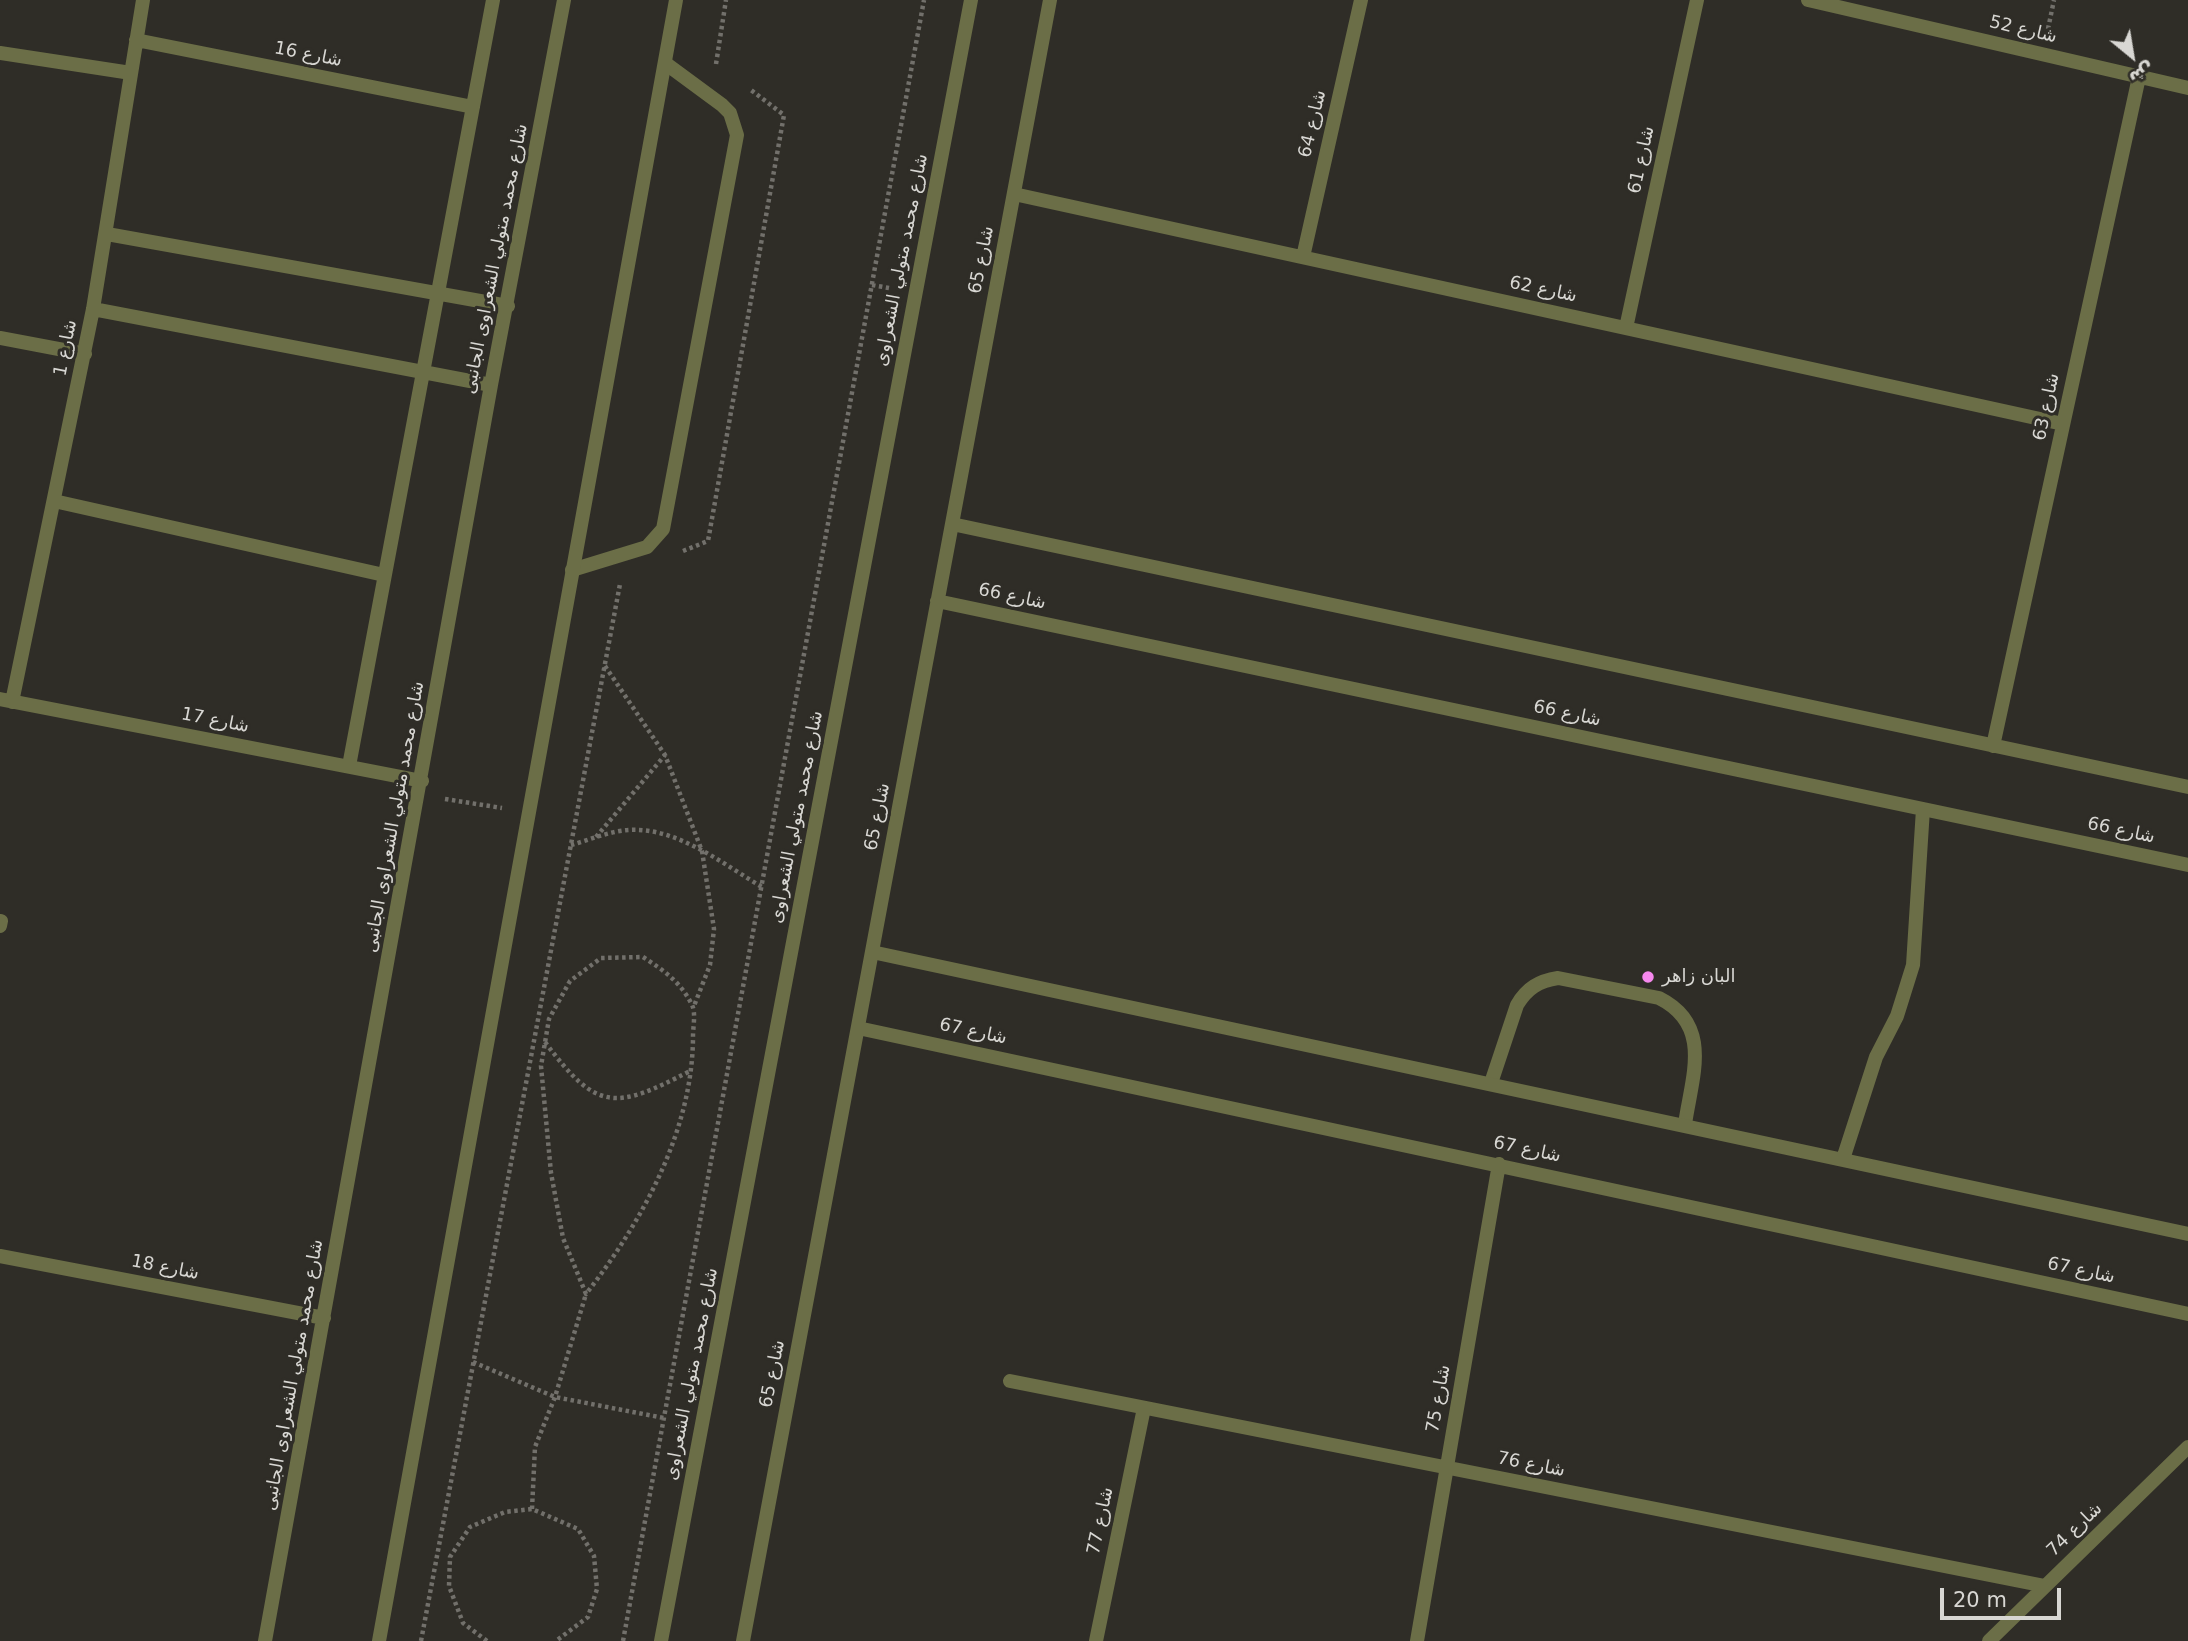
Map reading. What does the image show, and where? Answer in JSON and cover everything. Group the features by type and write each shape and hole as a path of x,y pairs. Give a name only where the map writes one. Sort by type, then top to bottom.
{"street":[{"name":"شارع 1","path":"6,700 54,501 85,354 144,0"},
{"path":"349,766 493,0"},
{"name":"شارع محمد متولي الشعراوى الجانبى","path":"265,1641 421,788 491,385 564,0"},
{"path":"379,1641 676,0"},
{"name":"شارع محمد متولي الشعراوى","path":"661,1641 971,0"},
{"name":"شارع 65","path":"743,1641 1050,0"},
{"name":"شارع 64","path":"1303,257 1361,0"},
{"name":"شارع 61","path":"1626,328 1697,0"},
{"name":"شارع 52","path":"1808,0 2188,88"},
{"name":"شارع 16","path":"136,40 473,107"},
{"path":"0,52 131,73"},
{"path":"572,570 647,547 663,529 737,135 730,113 665,64"},
{"name":"شارع 63","path":"1993,746 2139,77"},
{"name":"شارع 62","path":"1014,194 2063,424"},
{"path":"107,234 508,306"},
{"path":"93,309 491,385"},
{"path":"0,338 85,354"},
{"path":"54,501 384,575"},
{"path":"952,524 2188,787"},
{"name":"شارع 66","path":"937,601 2188,865"},
{"name":"شارع 17","path":"6,700 349,766 421,788"},
{"path":"1843,1159 1877,1057 1897,1016 1913,965 1923,809"},
{"path":"872,952 1685,1124 2188,1234"},
{"path":"1491,1083 1517,1005 1524,994 1546,980 1558,978 1659,998 1674,1005 1693,1031 1696,1046 1685,1124"},
{"name":"شارع 67","path":"858,1028 2188,1314"},
{"name":"شارع 75","path":"1417,1641 1499,1164"},
{"name":"شارع 18","path":"0,1256 324,1318"},
{"name":"شارع 76","path":"1010,1381 2045,1586"},
{"name":"شارع 77","path":"1096,1641 1144,1408"},
{"name":"شارع 74","path":"1989,1641 2188,1447"}],"path":[{"path":"724,71 715,63 726,0"},
{"path":"623,1641 925,0"},
{"path":"671,555 708,541 784,115 744,86"},
{"path":"421,1641 622,574"},
{"path":"532,1509 535,1447 555,1397 586,1294 624,1245 661,1168 688,1100 693,1007 710,965 714,929 702,851 665,755 605,666"},
{"path":"595,839 665,755"},
{"path":"421,788 529,812"},
{"path":"571,845 628,830 657,832 702,851 762,887"},
{"path":"586,1294 563,1238 551,1173 541,1066 549,1018 570,981 601,957 643,957 673,977 693,1007"},
{"path":"545,1042 587,1091 618,1100 652,1091 691,1071"},
{"path":"473,1362 555,1397 664,1418"},
{"path":"487,1641 463,1623 449,1586 450,1557 470,1527 505,1513 532,1509 578,1529 594,1556 597,1589 588,1617 556,1641"}],"place":[{"name":"البان زاهر","path":"1648,977"}]}
